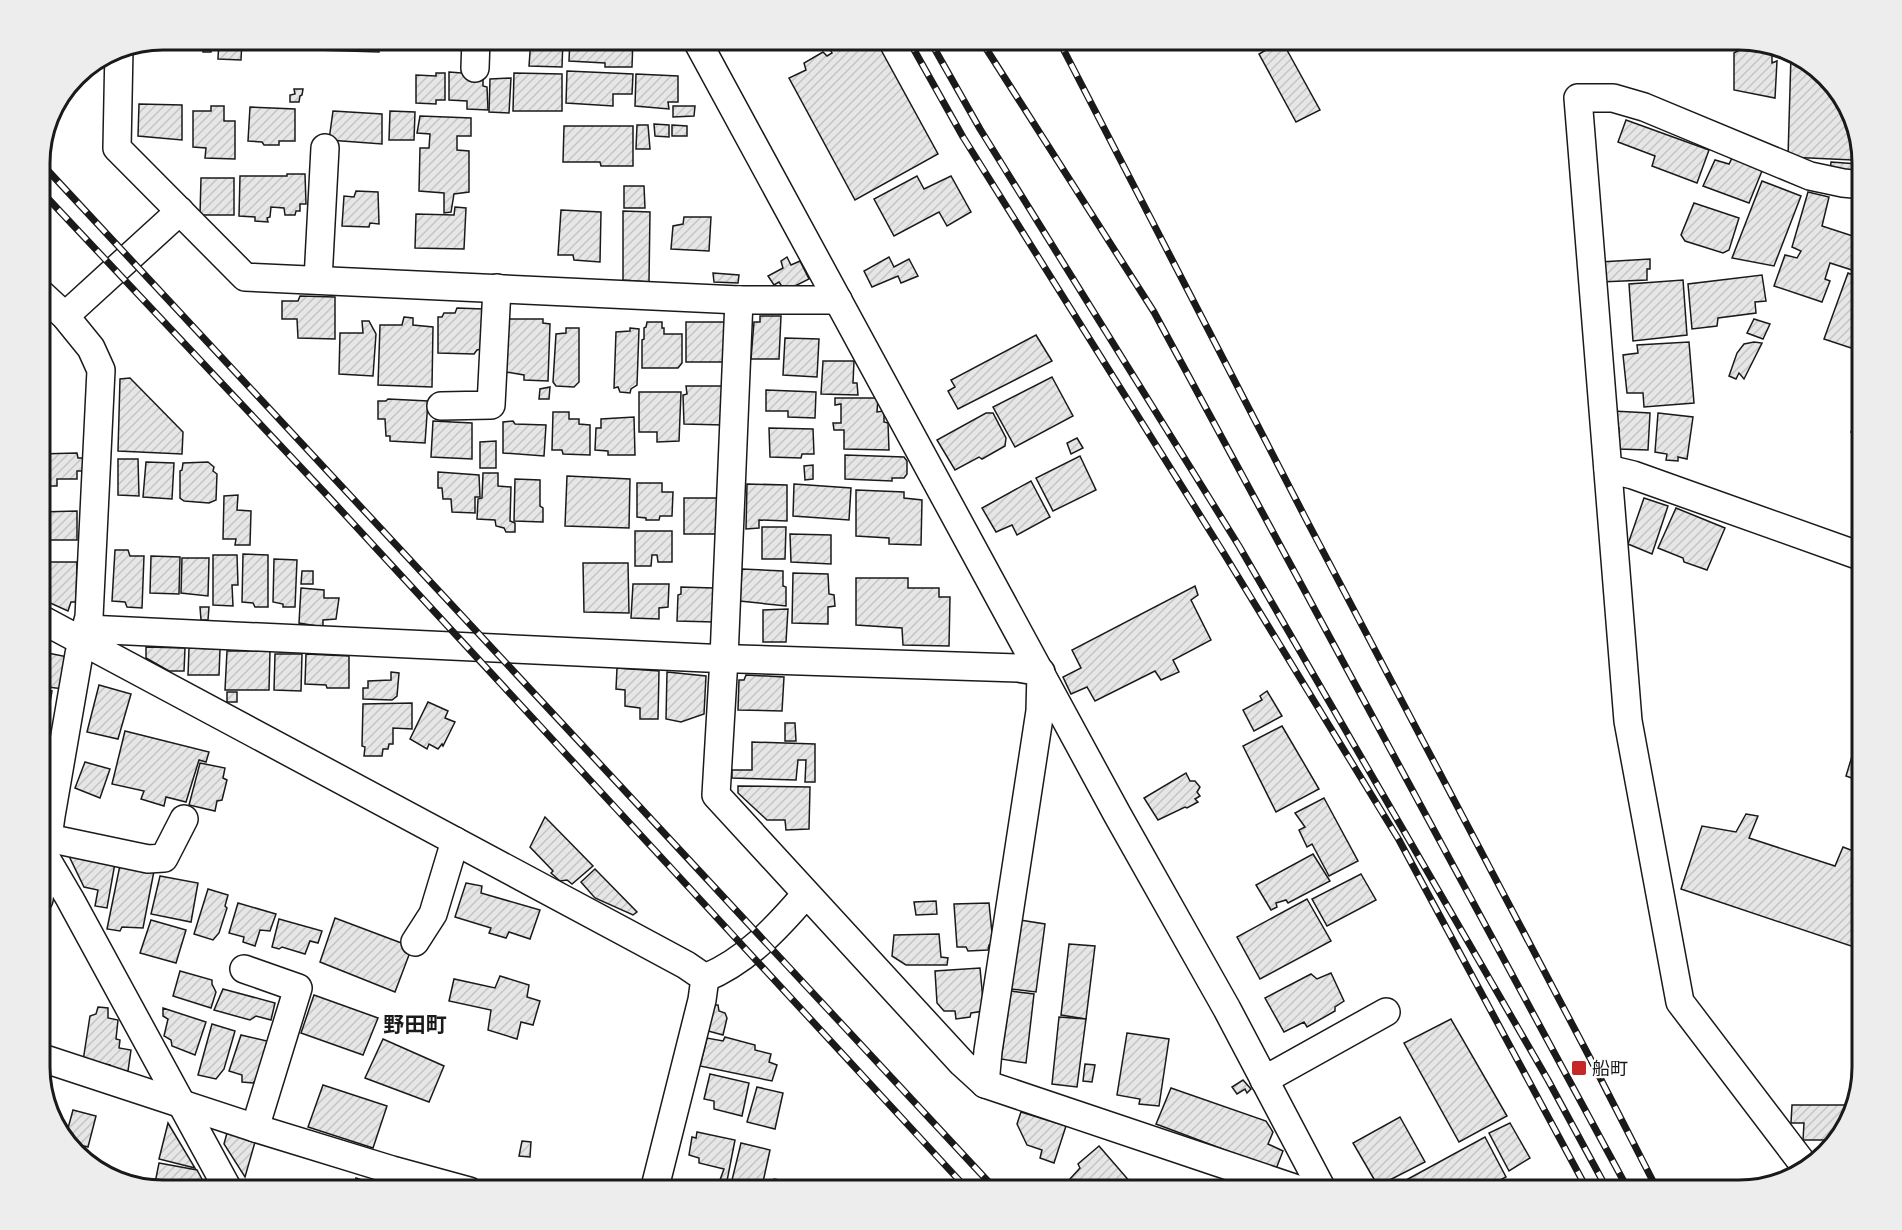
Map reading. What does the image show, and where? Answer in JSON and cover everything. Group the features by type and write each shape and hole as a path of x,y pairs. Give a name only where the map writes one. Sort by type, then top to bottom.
{"street":[{"path":"475,68 476,50"},
{"path":"702,50 1117,814 1227,1010 1317,1180"},
{"path":"119,58 117,148 245,277 739,300 838,300"},
{"path":"1801,1161 1680,1002 1628,721 1578,98 1613,98 1644,107 1810,176 1852,184"},
{"path":"318,280 325,148"},
{"path":"64,316 180,210"},
{"path":"441,406 491,405 497,288"},
{"path":"739,300 716,795 962,1063 985,1084 1270,1180"},
{"path":"50,303 92,348 101,370 85,635 79,654 50,815"},
{"path":"1608,469 1633,475 1852,553"},
{"path":"50,622 85,635 705,978"},
{"path":"85,635 1018,668 1041,672"},
{"path":"985,1084 1040,711 1041,672"},
{"path":"50,849 148,860 164,858 184,819"},
{"path":"415,942 433,914 455,841"},
{"path":"50,859 223,1180"},
{"path":"705,978 724,970 749,953 806,894"},
{"path":"244,969 298,988 255,1128"},
{"path":"657,1180 702,1000 705,978"},
{"path":"1264,1080 1386,1012"},
{"path":"50,1061 255,1128 429,1180"}],"building":[{"path":"218,50 241,50 241,60 218,59"},
{"path":"316,50 379,50 379,52"},
{"path":"530,50 563,50 562,67 529,66"},
{"path":"570,50 633,50 632,67 605,67 605,63 569,61"},
{"path":"830,50 881,50 938,154 855,200 789,78 806,70 804,63 823,52 827,56 832,53"},
{"path":"1266,50 1287,50 1320,110 1296,122 1259,54"},
{"path":"1739,50 1754,50 1772,54 1772,63 1777,61 1775,98 1734,90 1734,53"},
{"path":"1791,62 1814,78 1833,100 1849,133 1852,160 1788,157"},
{"path":"567,71 633,74 632,94 613,94 613,106 566,103"},
{"path":"449,72 475,74 483,78 483,86 487,87 488,110 467,109 467,101 449,100"},
{"path":"436,73 445,73 445,100 436,100 436,104 416,103 416,75 436,76"},
{"path":"514,73 562,74 562,111 513,111"},
{"path":"636,74 678,76 678,102 668,102 669,109 635,106"},
{"path":"511,78 509,113 489,112 490,79"},
{"path":"294,89 303,89 299,102 290,102 290,95 295,94"},
{"path":"139,104 182,105 182,140 138,136"},
{"path":"211,106 224,106 224,121 235,121 235,159 205,158 206,148 193,147 193,111 211,111"},
{"path":"673,106 695,106 694,116 673,117"},
{"path":"250,107 295,109 295,141 279,141 279,145 264,145 262,142 248,141"},
{"path":"333,111 382,114 382,144 329,140"},
{"path":"390,111 415,112 414,140 389,140"},
{"path":"420,116 471,118 471,136 457,136 457,150 469,151 469,192 454,194 451,212 444,213 444,193 419,191 420,148 429,148 430,134 417,133"},
{"path":"1626,120 1709,150 1697,183 1652,166 1655,156 1618,142"},
{"path":"654,124 669,125 669,137 655,136"},
{"path":"637,125 648,125 650,149 636,149"},
{"path":"672,125 687,126 687,136 672,136"},
{"path":"564,126 633,126 633,166 601,166 600,162 563,162"},
{"path":"1732,158 1762,171 1749,203 1703,186 1715,160 1729,164"},
{"path":"1831,162 1852,164 1852,175 1830,173"},
{"path":"287,174 305,174 306,204 300,204 300,211 296,211 295,215 285,215 284,208 271,207 268,222 255,221 255,217 239,216 240,176 287,176"},
{"path":"917,176 924,189 951,176 971,212 947,226 939,212 894,236 874,199"},
{"path":"201,178 234,178 234,215 200,215"},
{"path":"1762,181 1801,196 1774,266 1732,258"},
{"path":"624,186 644,186 645,208 624,208"},
{"path":"356,191 378,192 379,224 370,223 369,227 342,226 344,196 354,197"},
{"path":"1808,192 1829,197 1822,226 1852,236 1852,270 1830,263 1825,279 1830,281 1822,302 1774,286 1785,255 1797,258 1801,251 1792,247"},
{"path":"1694,203 1739,218 1729,250 1723,253 1685,241 1681,235"},
{"path":"455,207 466,208 464,249 415,248 416,214 454,215"},
{"path":"561,210 601,212 600,262 574,260 573,255 558,255"},
{"path":"623,211 650,212 649,282 623,280"},
{"path":"684,217 711,217 709,251 671,249 673,226 683,224"},
{"path":"787,257 791,265 800,261 809,279 785,291 779,282 774,285 768,276 783,268 781,261"},
{"path":"889,257 894,267 909,259 918,276 901,283 898,276 872,287 864,271"},
{"path":"1650,259 1647,280 1600,282 1600,262"},
{"path":"713,273 739,275 738,283 714,282"},
{"path":"1848,273 1852,274 1852,348 1824,339"},
{"path":"1762,275 1766,301 1755,302 1756,313 1718,318 1717,326 1692,329 1688,284"},
{"path":"1683,280 1687,335 1633,341 1629,284"},
{"path":"300,296 335,297 335,339 298,338 297,319 282,319 282,301 298,301"},
{"path":"457,308 483,309 482,349 477,350 474,354 438,353 438,317 442,317 444,313 455,313"},
{"path":"760,316 781,316 779,359 751,359 754,322 760,322"},
{"path":"404,317 413,318 413,325 433,327 432,387 378,385 380,325 402,325"},
{"path":"509,319 543,319 543,323 550,324 548,381 524,380 524,375 506,372"},
{"path":"1754,319 1770,324 1763,339 1747,333"},
{"path":"362,321 369,321 376,334 373,376 339,374 340,333 363,333"},
{"path":"647,322 662,322 664,334 682,334 682,363 678,368 642,368 642,340"},
{"path":"686,322 725,322 725,362 686,362"},
{"path":"566,328 579,328 579,382 574,387 556,386 553,382 556,334 566,333"},
{"path":"630,328 639,329 637,385 631,389 630,393 620,392 618,387 614,388 616,332 630,331"},
{"path":"1036,335 1052,361 958,409 948,391 955,387 951,380"},
{"path":"785,338 819,339 817,377 783,375"},
{"path":"1689,342 1694,403 1644,407 1643,393 1627,393 1623,355 1638,353 1637,345"},
{"path":"1762,343 1744,379 1739,373 1736,379 1729,376 1737,353 1744,344"},
{"path":"823,361 854,361 853,383 857,383 858,395 821,394"},
{"path":"1052,377 1073,416 1015,447 993,407"},
{"path":"130,378 183,432 182,454 118,451 120,379"},
{"path":"686,386 722,386 723,425 684,424 683,395 687,394"},
{"path":"550,387 549,399 539,399 540,389"},
{"path":"766,390 816,392 815,418 788,417 788,411 766,411"},
{"path":"639,392 681,392 679,441 657,442 657,432 639,432"},
{"path":"835,398 878,398 877,412 884,411 884,422 888,423 889,450 844,449 844,430 834,430 833,423 841,423 841,404 835,405"},
{"path":"388,399 428,401 425,443 390,441 390,436 386,436 385,419 378,419 378,401"},
{"path":"1613,411 1650,413 1648,450 1618,449 1619,428 1615,427"},
{"path":"553,412 569,412 569,419 579,419 579,424 590,425 590,455 563,454 562,450 552,450"},
{"path":"986,413 993,413 1006,438 1005,446 955,470 937,440"},
{"path":"1658,413 1693,417 1687,459 1678,457 1678,461 1666,460 1667,454 1655,452"},
{"path":"634,417 635,455 608,455 608,451 595,450 596,428 601,428 601,419"},
{"path":"433,421 472,423 472,459 431,457"},
{"path":"513,421 515,424 546,425 544,456 503,453 503,422"},
{"path":"769,428 813,429 814,454 802,454 801,458 770,457"},
{"path":"1077,438 1083,448 1071,454 1067,443"},
{"path":"496,441 496,468 480,468 480,442"},
{"path":"77,453 78,458 85,458 84,471 77,471 77,479 57,479 57,486 50,486 50,454"},
{"path":"845,455 904,457 907,461 907,474 904,478 892,478 892,481 845,479"},
{"path":"1080,456 1096,490 1053,511 1036,478"},
{"path":"118,459 138,459 139,496 118,495"},
{"path":"146,462 174,463 172,499 143,497"},
{"path":"208,462 217,474 216,500 209,503 184,501 180,498 180,471 183,463"},
{"path":"813,465 813,479 805,480 804,466"},
{"path":"438,472 479,475 480,497 475,497 475,513 452,512 451,499 443,499 442,488 438,488"},
{"path":"483,473 498,473 498,486 511,487 510,521 515,523 515,532 506,532 504,528 496,526 495,520 477,519 478,499 482,498"},
{"path":"567,476 630,479 629,528 565,526"},
{"path":"515,479 540,480 540,506 543,508 543,522 514,521"},
{"path":"1031,481 1050,517 1017,535 1012,525 996,532 982,508"},
{"path":"637,483 662,483 662,492 673,492 672,516 660,516 659,520 637,517"},
{"path":"747,484 787,485 787,521 759,520 759,528 746,529"},
{"path":"794,484 851,488 849,520 793,516"},
{"path":"856,490 904,492 904,498 922,500 921,545 889,544 889,538 856,536"},
{"path":"238,495 237,510 251,511 250,545 235,545 236,539 223,539 224,496"},
{"path":"684,498 718,498 718,534 684,534"},
{"path":"1644,498 1668,506 1652,554 1628,544"},
{"path":"1676,508 1725,528 1707,570 1684,562 1683,558 1658,548"},
{"path":"77,511 77,540 50,540 50,512"},
{"path":"762,527 786,527 785,559 762,559"},
{"path":"635,531 672,531 672,562 658,562 657,555 652,555 651,566 635,566"},
{"path":"790,534 831,535 831,564 791,562"},
{"path":"115,550 128,550 130,556 144,556 142,608 127,607 125,602 112,601"},
{"path":"243,554 268,555 268,607 255,607 253,603 242,602"},
{"path":"213,555 237,555 238,585 232,585 233,606 213,605"},
{"path":"151,556 180,557 179,594 150,593"},
{"path":"182,558 209,558 208,596 181,593"},
{"path":"274,559 297,560 295,607 283,607 283,604 273,602"},
{"path":"50,562 77,562 76,602 71,602 68,611 50,603"},
{"path":"583,563 628,563 629,613 584,612"},
{"path":"742,569 783,571 786,606 740,601"},
{"path":"302,571 313,571 313,584 301,584"},
{"path":"793,573 828,574 829,594 834,595 835,606 828,607 828,624 792,623"},
{"path":"856,578 908,578 908,588 939,588 939,597 950,597 949,646 903,645 902,628 856,625"},
{"path":"633,584 669,584 668,607 659,608 659,619 631,618"},
{"path":"1195,586 1198,595 1191,600 1211,640 1173,660 1179,672 1161,680 1155,671 1095,701 1087,687 1071,694 1063,677 1081,668 1072,650"},
{"path":"681,587 713,588 714,622 677,621 678,595 681,594"},
{"path":"301,588 324,590 324,598 339,598 336,619 323,620 323,627 299,623"},
{"path":"200,607 209,607 208,620 201,620"},
{"path":"788,609 786,642 763,642 763,610"},
{"path":"146,647 185,648 184,671 169,671 146,658"},
{"path":"189,648 220,649 219,675 188,675"},
{"path":"227,651 270,651 269,690 225,690"},
{"path":"50,653 68,657 64,689 50,687"},
{"path":"275,654 302,654 301,691 274,690"},
{"path":"306,654 349,656 349,688 327,688 326,685 305,684"},
{"path":"617,668 659,671 658,719 640,719 640,708 625,706 625,690 616,689"},
{"path":"391,672 399,673 397,696 392,700 363,699 363,688 368,688 368,681 391,680"},
{"path":"667,672 706,676 704,714 681,722 666,719"},
{"path":"746,675 784,677 782,711 738,710 739,680 744,680"},
{"path":"99,685 131,694 118,739 87,732"},
{"path":"1267,691 1282,716 1254,731 1243,710 1262,700 1260,696"},
{"path":"227,692 237,692 237,702 227,702"},
{"path":"428,702 448,711 445,718 455,722 443,746 442,744 438,749 429,744 427,749 410,739"},
{"path":"412,703 412,729 393,728 393,744 389,744 388,749 383,749 382,756 364,756 365,747 362,746 363,704"},
{"path":"785,723 795,723 796,741 785,741"},
{"path":"1282,726 1319,789 1276,812 1243,746"},
{"path":"125,731 209,752 206,762 199,760 186,802 166,797 164,806 141,799 144,791 112,784"},
{"path":"752,742 815,744 815,782 805,782 806,760 798,760 796,780 732,778 732,770 752,770"},
{"path":"50,747 57,748 50,782"},
{"path":"1852,756 1852,778 1846,776"},
{"path":"85,762 110,769 100,798 75,788"},
{"path":"200,763 225,768 223,778 227,780 222,800 217,801 215,811 189,805"},
{"path":"1186,773 1190,781 1195,781 1200,787 1197,792 1200,796 1195,799 1198,802 1158,820 1144,798"},
{"path":"738,786 810,787 809,829 786,830 785,820 767,820 738,793"},
{"path":"1324,798 1358,861 1329,876 1312,844 1307,847 1299,830 1305,827 1295,813"},
{"path":"1746,814 1758,816 1749,838 1835,866 1843,847 1852,850 1852,946 1681,889 1702,826 1736,832"},
{"path":"545,817 593,866 572,884 567,880 560,881 530,847"},
{"path":"68,854 115,863 107,908 95,906 98,890 84,887"},
{"path":"1313,854 1330,881 1288,903 1286,900 1276,903 1277,907 1271,910 1256,885"},
{"path":"120,865 154,871 143,928 122,927 120,931 107,929"},
{"path":"595,869 637,912 633,915 595,898 581,882"},
{"path":"1361,874 1376,900 1327,926 1312,899"},
{"path":"160,876 198,883 191,922 151,914"},
{"path":"466,883 482,886 481,893 540,910 530,939 509,932 506,938 489,933 491,928 455,917"},
{"path":"208,889 228,895 225,906 227,908 219,933 213,940 194,934"},
{"path":"1307,899 1331,941 1260,979 1237,937"},
{"path":"936,901 937,914 916,915 914,902"},
{"path":"238,903 276,914 270,931 260,930 255,946 243,942 244,937 229,933"},
{"path":"989,903 993,943 989,945 988,950 968,951 966,947 957,947 954,904"},
{"path":"335,918 412,947 395,992 320,962"},
{"path":"279,919 322,931 318,943 310,941 305,954 282,947 279,949 272,947"},
{"path":"151,920 186,930 176,963 140,953"},
{"path":"1020,920 1045,924 1036,992 1011,989"},
{"path":"939,934 941,957 948,958 947,965 906,965 892,956 894,935"},
{"path":"1069,944 1095,946 1086,1019 1061,1015"},
{"path":"980,968 984,1011 971,1013 970,1017 956,1019 955,1011 944,1011 937,1003 935,971"},
{"path":"180,971 212,980 216,992 211,1008 173,996"},
{"path":"1331,973 1344,1001 1335,1007 1335,1011 1307,1027 1304,1022 1284,1032 1265,998 1311,974 1317,979"},
{"path":"500,976 529,985 527,997 540,1001 533,1025 521,1022 517,1039 488,1030 491,1010 449,1001 454,979 495,988"},
{"path":"223,989 275,1003 271,1020 256,1016 250,1020 214,1010"},
{"path":"1011,991 1034,994 1026,1063 1001,1059"},
{"path":"314,995 378,1018 363,1055 301,1033"},
{"path":"714,1005 718,1005 719,1011 725,1013 727,1018 723,1035 708,1031"},
{"path":"98,1007 108,1008 108,1018 118,1020 116,1039 120,1040 119,1048 131,1050 128,1071 110,1069 110,1065 83,1061 90,1016 96,1014"},
{"path":"163,1008 206,1022 195,1055 172,1046 171,1040 164,1036 168,1019 163,1016"},
{"path":"1059,1017 1086,1019 1077,1087 1052,1084"},
{"path":"1451,1019 1507,1116 1459,1142 1404,1043"},
{"path":"212,1024 235,1031 224,1069 216,1079 198,1075"},
{"path":"1127,1033 1169,1039 1159,1106 1139,1104 1140,1099 1117,1095"},
{"path":"241,1035 267,1041 258,1077 253,1083 242,1082 242,1075 229,1071"},
{"path":"725,1037 755,1045 755,1050 771,1054 769,1062 777,1065 772,1081 700,1066 707,1038 723,1041"},
{"path":"383,1039 444,1066 429,1102 365,1078"},
{"path":"1085,1064 1095,1065 1092,1082 1083,1081"},
{"path":"710,1074 749,1083 742,1116 714,1109 714,1101 704,1099"},
{"path":"1243,1080 1251,1089 1247,1093 1245,1089 1237,1094 1232,1087"},
{"path":"323,1085 387,1106 373,1148 308,1127"},
{"path":"757,1087 783,1093 775,1129 747,1122"},
{"path":"1171,1088 1266,1121 1273,1132 1268,1144 1283,1151 1276,1169 1156,1124"},
{"path":"1792,1105 1846,1105 1841,1117 1826,1140 1803,1140 1804,1123 1791,1123"},
{"path":"73,1110 96,1116 88,1147 82,1145 68,1128"},
{"path":"1021,1112 1066,1126 1054,1163 1040,1158 1042,1150 1027,1145 1017,1124"},
{"path":"1400,1117 1425,1162 1390,1180 1375,1180 1353,1143"},
{"path":"168,1123 195,1168 159,1159"},
{"path":"1510,1123 1530,1158 1509,1171 1489,1133"},
{"path":"697,1132 735,1140 727,1180 720,1180 724,1169 699,1163 699,1158 689,1155 692,1137 696,1138"},
{"path":"227,1133 255,1142 245,1177 224,1144"},
{"path":"1485,1137 1506,1177 1500,1180 1406,1180"},
{"path":"522,1141 531,1142 530,1157 519,1156"},
{"path":"741,1143 770,1150 763,1180 732,1180"},
{"path":"1099,1146 1128,1180 1069,1180 1080,1168 1078,1164"},
{"path":"159,1163 197,1170 202,1180 163,1180 156,1180"}],"railway":[{"path":"914,50 963,137 1223,552 1399,840 1582,1180"},
{"path":"935,50 980,129 1239,546 1548,1080 1602,1180"},
{"path":"987,50 1154,312 1623,1180"},
{"path":"1064,50 1307,521 1652,1180"},
{"path":"50,173 987,1180"},
{"path":"50,201 325,493 959,1180"}],"place":[{"name":"船町","path":"1579,1068"}],"district":[{"name":"野田町","path":"415,1025"}]}
